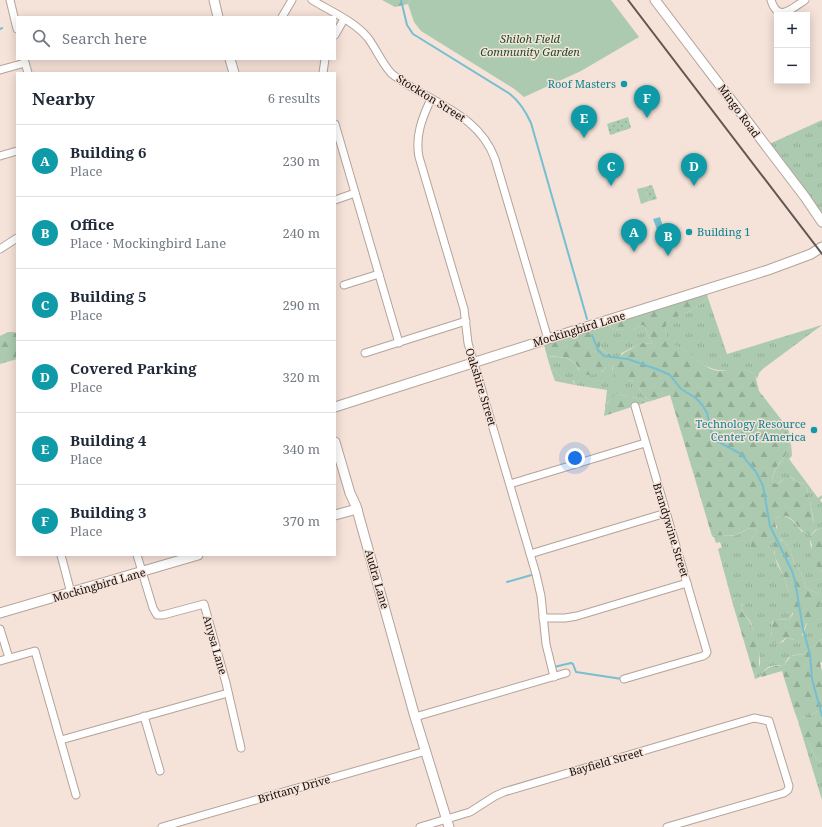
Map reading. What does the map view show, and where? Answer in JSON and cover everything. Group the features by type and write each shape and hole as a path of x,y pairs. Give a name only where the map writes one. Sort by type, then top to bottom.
{"street":[{"path":"10,0 16,25"},
{"path":"214,0 218,16"},
{"path":"283,16 292,0"},
{"name":"Stockton Street","path":"312,0 344,19 365,35 385,67 392,74 469,121 482,134 495,159 548,339"},
{"name":"Mingo Road","path":"655,0 805,197 822,222"},
{"path":"771,0 774,10 778,13 784,12 805,0"},
{"path":"336,33 344,19"},
{"path":"230,60 234,72"},
{"path":"323,72 325,60"},
{"path":"0,70 24,61 28,72"},
{"name":"Oakshire Street","path":"431,99 421,122 418,141 419,154 463,304 467,340 539,588 546,644 554,677"},
{"path":"336,127 399,343"},
{"path":"0,156 16,151"},
{"path":"336,200 356,194"},
{"path":"805,197 822,214"},
{"path":"0,249 16,239"},
{"name":"Mockingbird Lane","path":"336,408 768,270 811,254 822,247"},
{"path":"344,284 379,274"},
{"path":"365,353 466,321"},
{"name":"Brandywine Street","path":"624,680 703,656 706,653 706,648 635,406"},
{"path":"510,484 645,443"},
{"name":"Audra Lane","path":"336,445 350,493 357,509 448,823"},
{"path":"336,515 357,509"},
{"path":"530,554 666,513"},
{"path":"61,556 71,593"},
{"name":"Anysa Lane","path":"137,556 152,608 157,615 163,615 204,604 241,748"},
{"name":"Mockingbird Lane","path":"0,613 195,556"},
{"path":"543,618 565,618 577,616 687,583"},
{"path":"0,629 9,658"},
{"path":"0,661 35,651 76,795"},
{"path":"416,716 566,673"},
{"path":"61,740 228,693"},
{"path":"144,716 160,771"},
{"name":"Bayfield Street","path":"420,827 448,823 474,811 494,796 504,792 754,718 767,720 770,723 789,786 788,790 784,793 667,827"},
{"name":"Brittany Drive","path":"162,827 426,751"}],"green space":[{"path":"382,0 410,0 408,4 395,7"},
{"name":"Shiloh Field Community Garden","path":"410,0 611,0 639,37 581,71 524,97 513,88 421,31 414,22 408,4"},
{"path":"628,117 631,128 610,135 607,124"},
{"path":"822,120 822,214 816,209 765,146"},
{"path":"652,185 657,199 649,201 645,187"},
{"path":"645,187 649,201 641,204 637,189"},
{"path":"706,290 708,298 693,309 669,321 666,328 666,334 669,343 680,347 711,369 723,371 743,368 755,375 759,391 787,427 790,436 791,443 789,449 774,472 772,479 774,483 778,484 789,476 797,482 806,485 815,525 813,530 807,533 786,516 775,518 777,532 769,548 756,553 751,548 750,541 757,530 753,528 732,536 712,536 670,395 651,401 645,397 632,381 627,379 618,379 614,375 613,370 614,362 625,352 641,343 652,344 644,325 632,330 616,329 611,328 606,321"},
{"path":"708,298 727,354 822,325 764,368 759,373 757,379 754,374 745,370 713,369 704,365 677,346 669,344 666,335 666,328 669,321 690,311"},
{"path":"606,321 611,328 616,329 632,330 644,325 652,344 639,344 622,353 613,365 612,370 635,383 645,397 651,401 647,402 641,399 617,394 608,401 605,409 607,390 575,385 574,381 561,378 556,371 551,370 547,356 566,358 574,362 579,371 602,372 609,364 610,354 601,348 598,337 584,328"},
{"path":"584,328 596,334 600,347 610,354 611,359 603,371 591,375 581,374 578,367 572,360 547,356 543,341"},
{"path":"8,332 16,333 16,359 0,364 0,336"},
{"path":"551,370 556,371 561,378 571,380 575,385 555,381"},
{"path":"617,394 641,399 647,402 604,416 609,400"},
{"path":"791,443 792,456 789,459 818,498 822,495 820,500 822,503 822,528 815,530 810,536 811,550 814,560 822,572 822,639 804,654 794,655 788,658 784,665 775,665 767,668 760,677 755,679 754,675 758,671 760,656 753,636 752,625 741,607 743,604 735,598 732,601 718,549 722,547 720,542 716,543 714,537 712,536 732,536 747,529 753,528 757,530 750,541 751,548 769,548 777,527 775,518 784,516 791,519 802,532 814,523 807,488 804,484 797,482 791,477 782,480 778,484 774,483 772,479 776,469","holes":["780,539 784,541 790,549 794,563 801,572 806,588 819,594 818,609 808,620 803,635 793,640 787,637 783,642 777,643 771,634 772,622 778,619 789,620 794,610 793,601 784,577 777,564 774,552"]},
{"path":"822,528 822,572 810,555 812,545 810,536 816,530"},
{"path":"778,539 784,541 790,549 794,563 801,572 806,588 819,594 821,600 818,609 806,624 801,638 796,641 787,637 778,643 774,642 771,633 773,622 775,619 789,620 793,614 793,605 784,577 775,557 774,543"},
{"path":"738,596 742,597 744,600 741,607 742,611 750,622 759,653 759,670 754,675 732,601"},
{"path":"822,639 822,662 820,663 822,671 822,762 815,757 809,743 804,741 798,721 815,713 817,708 802,706 794,710 782,671 761,677 767,669 773,666 784,665 791,656 804,654"},
{"path":"804,705 817,708 817,711 798,721 794,710 798,706"},
{"path":"804,741 809,743 815,757 822,762 822,800"}],"water":[{"path":"660,217 665,233 659,235 653,219"}],"waterway":[{"path":"401,0 407,25 413,34 510,94 517,100 525,111 531,123 587,319"},
{"path":"592,335 598,350 604,356 628,359 670,375 681,389 696,398 703,406 707,413 712,435 715,440 741,454 756,472 763,486 770,526 792,571 795,581 803,629 810,654 812,679 822,716"},
{"path":"507,582 535,574"},
{"path":"554,667 571,663 573,664 576,672 622,679"}],"railway":[{"path":"628,0 822,254"}],"place":[{"name":"Roof Masters","path":"624,84"},
{"name":"Building 3","path":"647,118"},
{"name":"Building 4","path":"584,138"},
{"name":"Building 5","path":"611,186"},
{"name":"Covered Parking","path":"694,186"},
{"name":"Building 1","path":"689,232"},
{"name":"Building 6","path":"634,252"},
{"name":"Office","path":"668,256"},
{"name":"Technology Resource Center of America","path":"814,430"}]}
